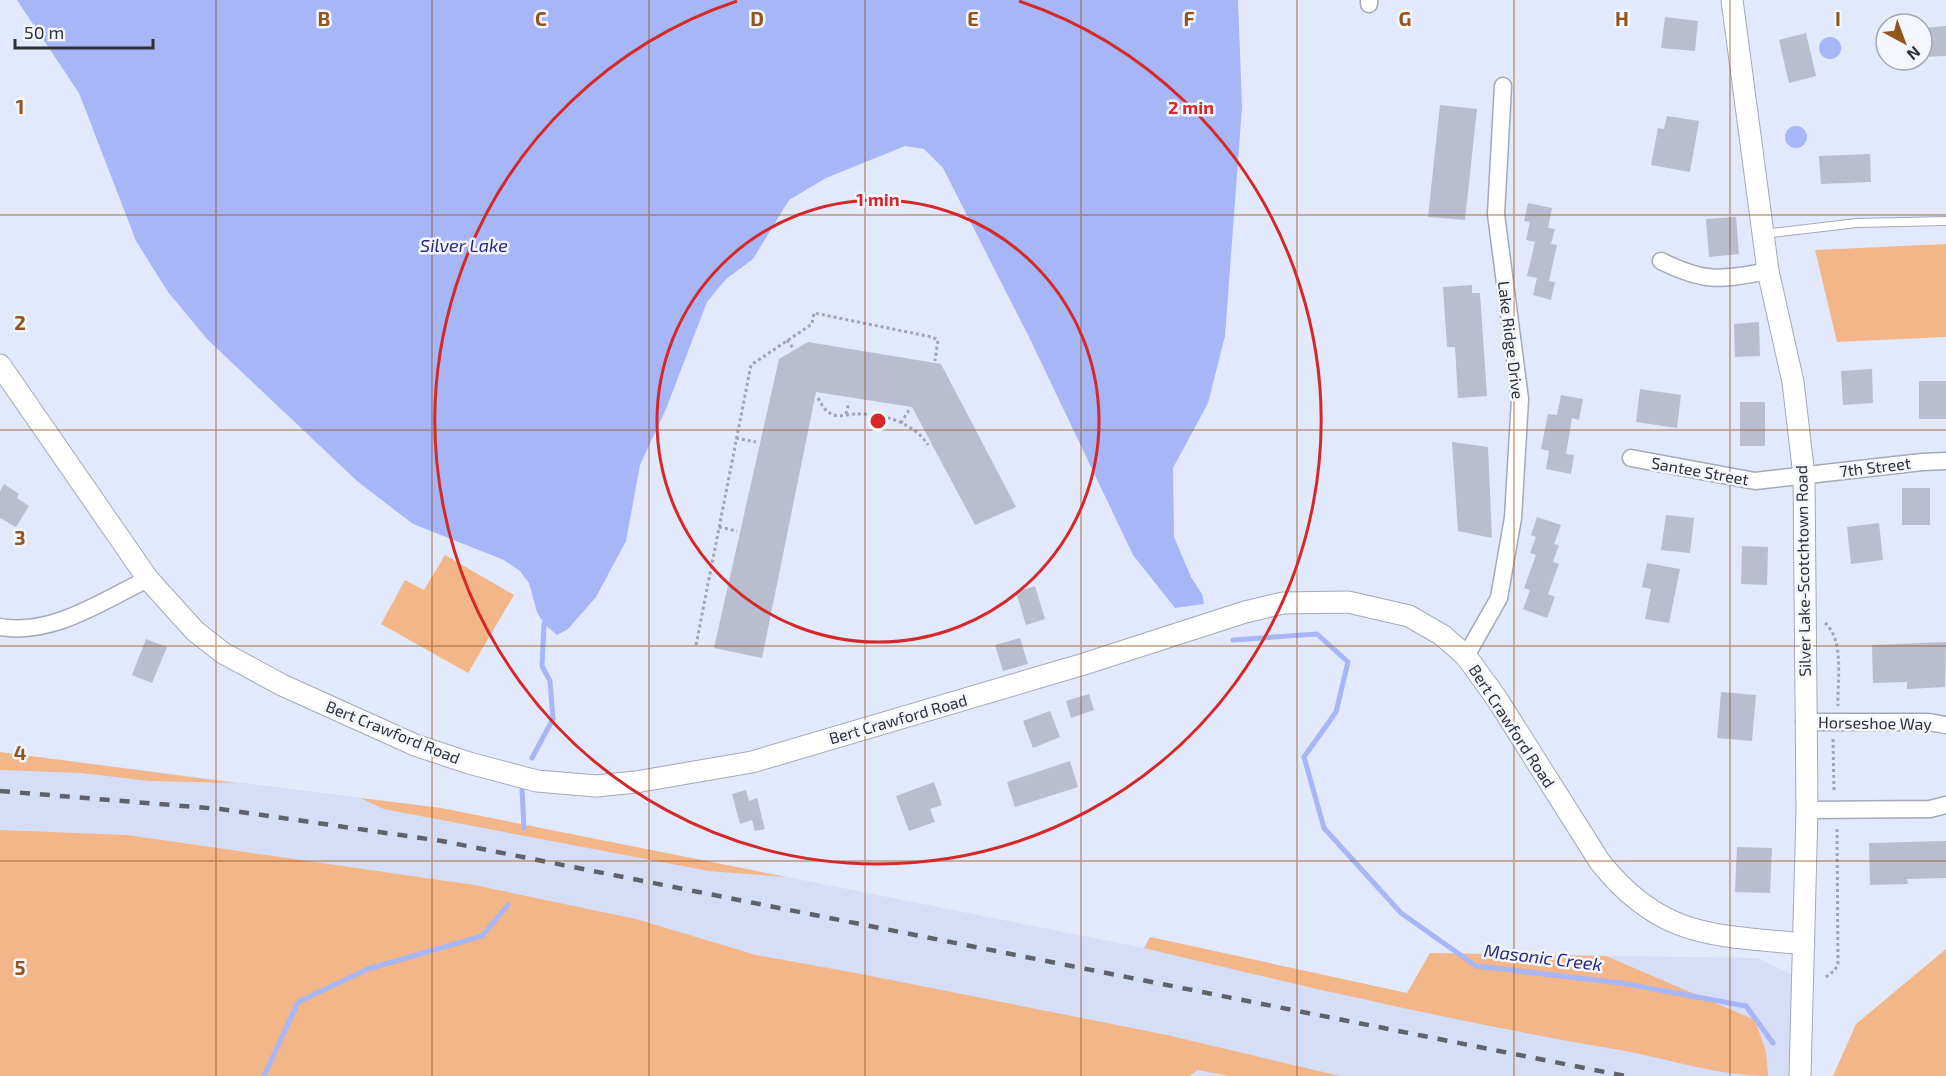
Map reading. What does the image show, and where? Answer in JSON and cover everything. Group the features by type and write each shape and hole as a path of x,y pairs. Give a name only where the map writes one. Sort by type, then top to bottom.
{"street":[{"name":"Silver Lake-Scotchtown Road","path":"1732,0 1768,271 1793,382 1804,476 1804,722 1807,810 1800,1076"},
{"name":"Lake Ridge Drive","path":"1466,656 1500,598 1513,518 1520,399 1496,214 1503,86"},
{"path":"1661,261 1702,278 1723,279 1768,271"},
{"name":"Bert Crawford Road","path":"0,364 148,579 195,631 223,653 282,685 415,744 469,764 537,781 596,786 636,782 752,762 1084,664 1245,612 1283,603 1348,602 1390,610 1426,625 1466,656 1497,699 1600,862 1631,897 1662,918 1692,931 1804,944"},
{"name":"Santee Street","path":"1631,458 1755,481 1804,476"},
{"name":"7th Street","path":"1804,476 1946,461"},
{"path":"0,627 37,628 60,621 148,579"},
{"name":"Horseshoe Way","path":"1804,722 1928,722 1946,725"},
{"path":"1807,810 1930,809 1946,805"}],"lane":[{"path":"1763,234 1846,224 1946,221"}],"path":[{"path":"696,645 751,365 812,324 814,313 932,337 938,340 939,344 935,361"},
{"path":"787,340 793,348"},
{"path":"818,398 826,411 835,416 846,414 883,416 920,433 928,445"},
{"path":"846,414 849,402"},
{"path":"901,423 909,410"},
{"path":"736,438 756,442"},
{"path":"719,527 737,531"},
{"path":"1824,622 1835,635 1837,645 1838,707 1849,707"},
{"path":"1833,732 1834,791"},
{"path":"1826,976 1835,970 1838,964 1838,817"}],"shaded area":[{"path":"1946,244 1946,337 1837,342 1815,250"},
{"path":"445,555 514,595 468,673 381,624 405,580 424,590"},
{"path":"0,752 441,808 1144,948 1150,937 1407,993 1430,953 1758,958 1804,981 1802,1076 0,1076"},
{"path":"0,752 236,783 149,781 82,773 0,770"},
{"path":"360,798 441,808 786,877 709,871 384,809"},
{"path":"0,830 127,835 474,885 636,919 756,955 1167,1035 1340,1076 1230,1076 1197,1070 1190,1076 0,1076"},
{"path":"1150,937 1407,993 1430,953 1606,956 1755,1020 1766,1052 1768,1076 1712,1070 1322,990 1144,948"},
{"path":"1946,949 1946,1076 1833,1076 1856,1024"}],"water":[{"name":"Silver Lake","path":"17,0 1238,0 1242,107 1225,336 1208,403 1173,468 1174,537 1191,577 1202,594 1204,604 1175,608 1133,555 1030,339 943,168 924,149 905,146 826,178 789,200 753,259 726,279 707,302 666,409 640,465 626,541 596,597 568,629 557,635 544,624 537,612 529,583 520,571 504,560 413,524 357,481 207,339 168,292 136,241 79,93"},
{"path":"1830,37 1838,40 1841,48 1838,56 1830,59 1822,56 1819,48 1822,40"},
{"path":"1796,126 1804,129 1807,137 1804,145 1796,148 1788,145 1785,137 1788,129"}],"building":[{"path":"1665,17 1698,21 1695,51 1661,48"},
{"path":"1946,26 1946,56 1934,56 1934,27"},
{"path":"1806,33 1816,76 1789,83 1779,40"},
{"path":"1440,105 1477,109 1465,220 1428,217"},
{"path":"1667,116 1699,121 1690,172 1651,165 1658,128 1664,129"},
{"path":"1870,154 1871,182 1821,184 1819,156"},
{"path":"1528,203 1552,208 1548,228 1555,229 1551,244 1557,245 1549,281 1555,282 1551,300 1533,295 1537,278 1527,276 1535,242 1526,240 1530,222 1524,221"},
{"path":"1736,217 1739,254 1709,257 1706,219"},
{"path":"1472,285 1472,293 1480,293 1487,396 1458,398 1455,347 1447,347 1443,287"},
{"path":"1759,322 1760,356 1735,357 1734,324"},
{"path":"808,342 941,364 1016,507 975,525 912,407 816,392 762,658 714,648 779,359"},
{"path":"1872,369 1873,403 1843,405 1841,371"},
{"path":"1919,381 1946,381 1946,419 1919,419"},
{"path":"1640,389 1681,395 1677,428 1636,422"},
{"path":"1561,395 1583,399 1579,420 1572,418 1566,454 1574,455 1571,474 1546,469 1549,451 1541,449 1548,414 1557,415"},
{"path":"1740,402 1765,402 1765,446 1740,446"},
{"path":"1452,442 1488,447 1492,538 1458,531"},
{"path":"4,484 19,494 17,498 29,506 16,527 0,518 0,491"},
{"path":"1902,488 1930,488 1930,525 1902,525"},
{"path":"1666,515 1694,518 1690,553 1661,550"},
{"path":"1537,517 1561,525 1554,544 1559,545 1553,562 1559,564 1548,594 1555,597 1547,618 1523,609 1530,590 1524,588 1536,555 1530,553 1536,537 1531,535"},
{"path":"1879,523 1883,560 1851,564 1847,527"},
{"path":"1742,546 1768,547 1767,585 1741,584"},
{"path":"1647,563 1680,569 1669,623 1645,619 1651,589 1642,587"},
{"path":"1035,586 1045,619 1026,625 1016,592"},
{"path":"1020,638 1028,664 1003,671 995,645"},
{"path":"146,639 167,647 152,683 132,675"},
{"path":"1946,642 1945,687 1907,689 1907,682 1873,683 1872,645"},
{"path":"1721,692 1756,695 1752,741 1717,738"},
{"path":"1089,694 1094,710 1071,718 1066,701"},
{"path":"1050,711 1060,737 1033,748 1023,721"},
{"path":"1070,761 1078,787 1015,807 1007,782"},
{"path":"934,782 942,805 930,809 935,822 909,831 896,796"},
{"path":"746,790 749,801 757,798 765,829 755,831 752,820 740,824 732,794"},
{"path":"1946,841 1946,878 1907,879 1908,884 1870,885 1869,843"},
{"path":"1737,847 1772,848 1770,893 1735,892"}],"waterway":[{"path":"532,758 553,719 550,681 542,666 544,624"},
{"name":"Masonic Creek","path":"1233,640 1317,634 1348,662 1336,712 1304,757 1324,828 1401,913 1476,966 1621,983 1746,1006 1773,1043"},
{"path":"522,789 524,828"},
{"path":"264,1076 298,1002 368,969 482,936 508,905"}],"railway":[{"path":"0,791 220,809 442,841 1625,1076"}]}
